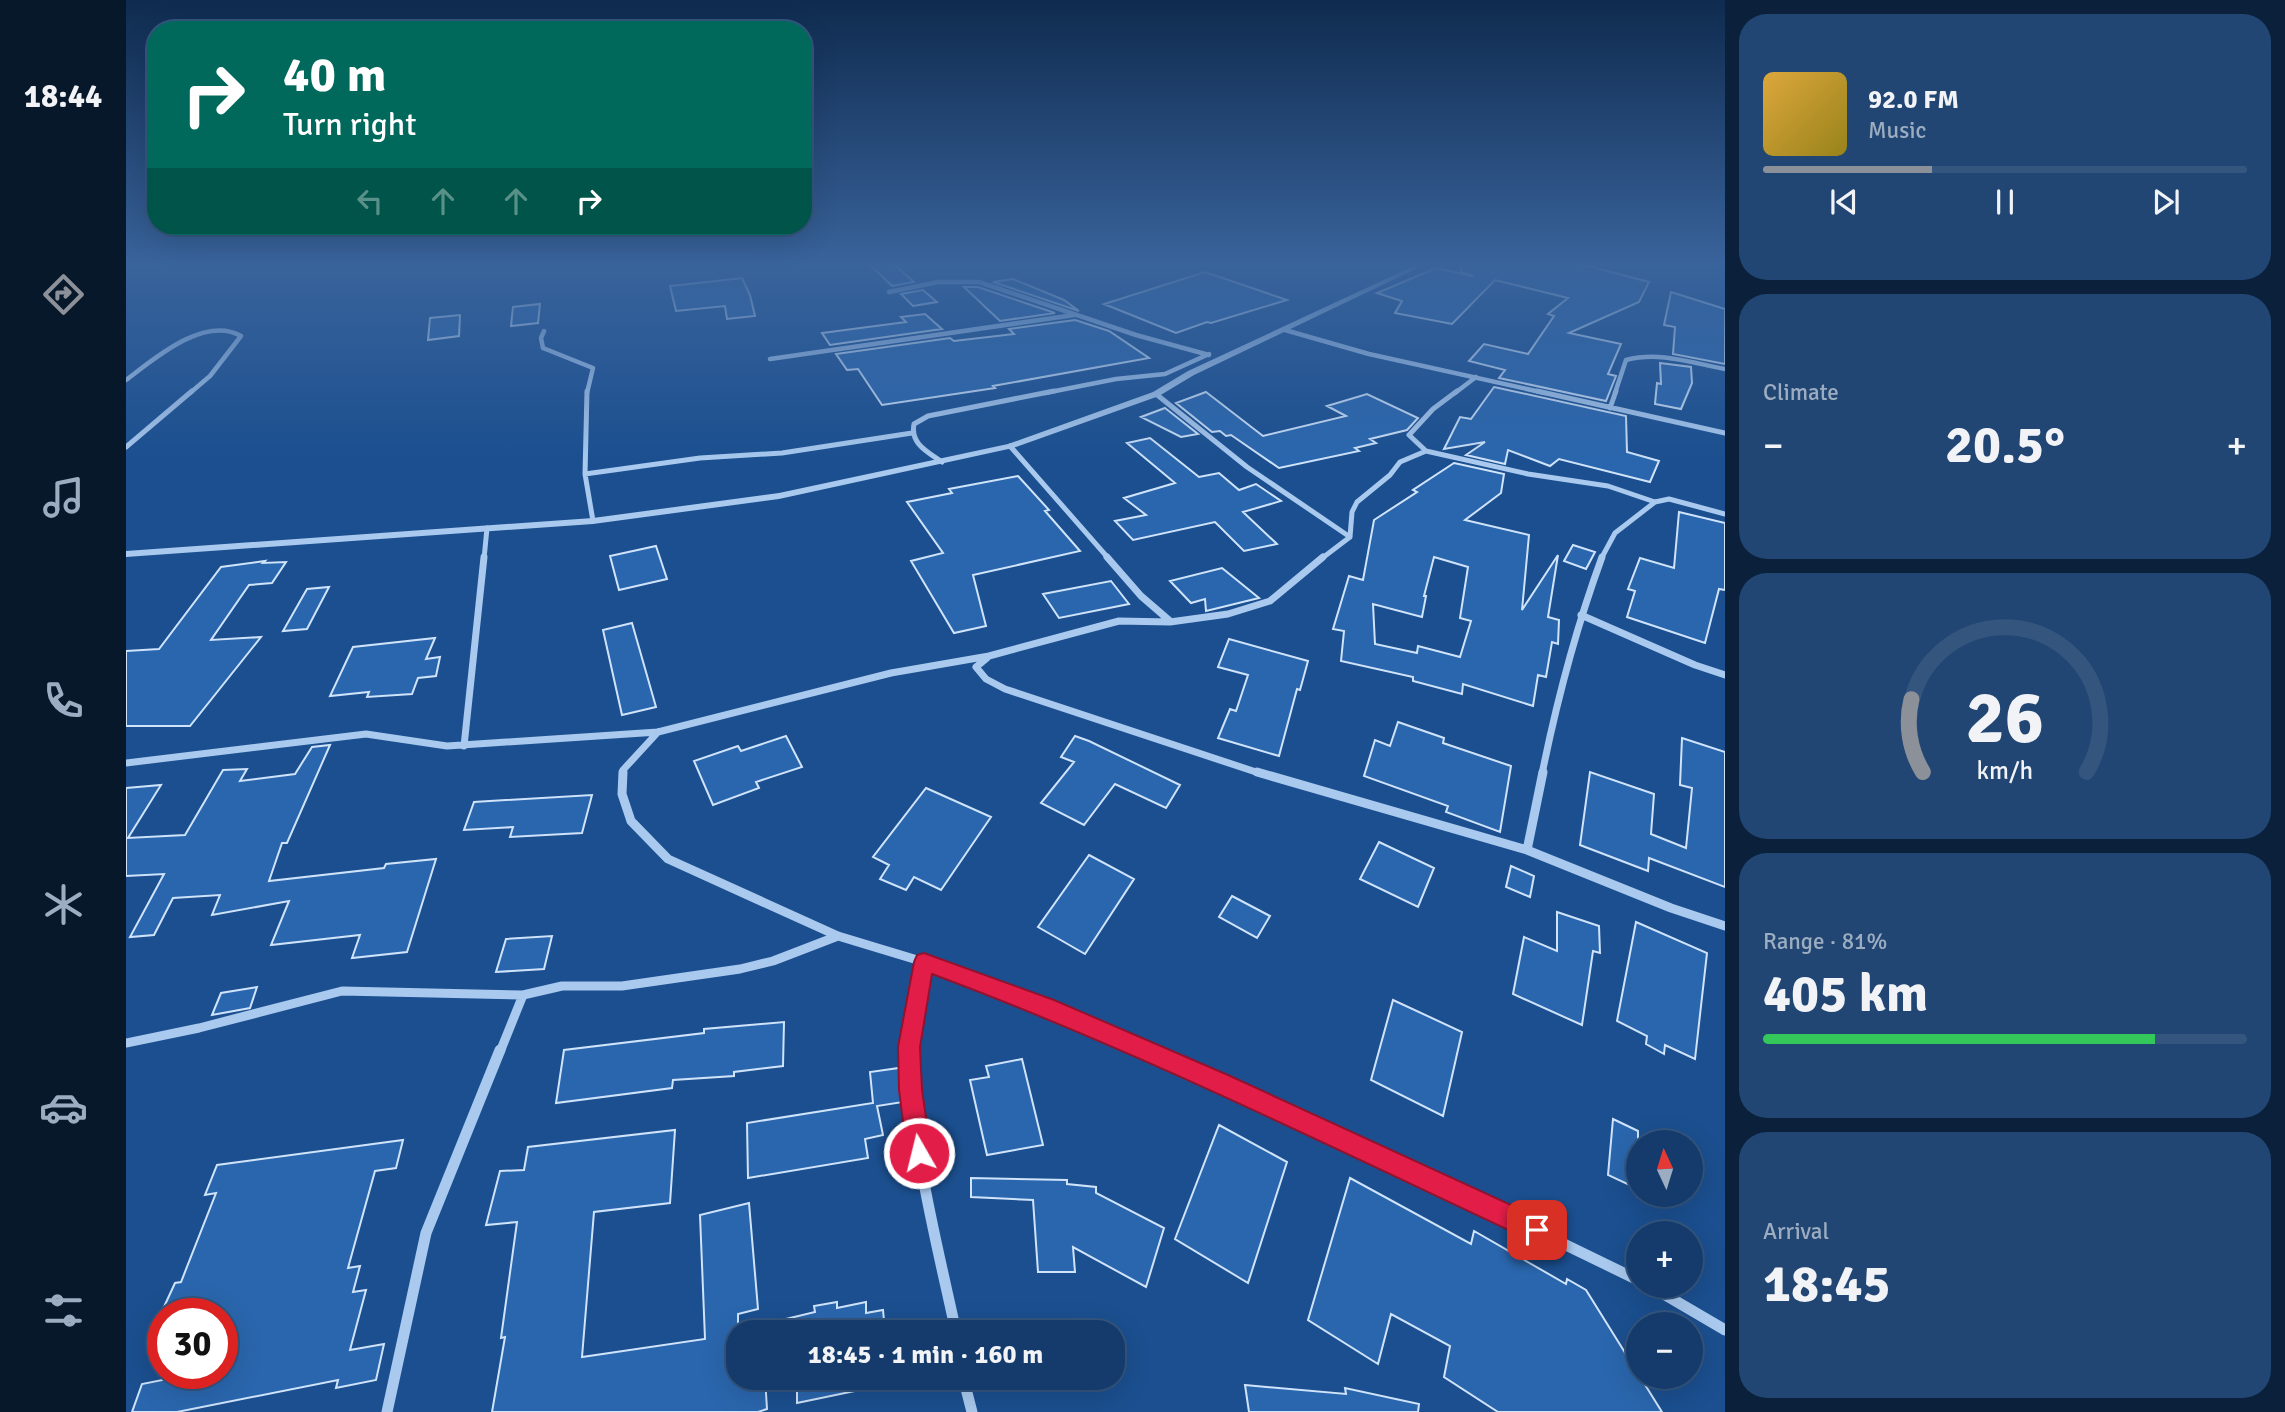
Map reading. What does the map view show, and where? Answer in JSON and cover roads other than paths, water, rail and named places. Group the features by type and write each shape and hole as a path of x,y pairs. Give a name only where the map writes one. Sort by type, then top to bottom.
{"street":[{"path":"770,359 980,330"},
{"path":"1121,330 1209,355 1216,363"},
{"path":"126,554 593,521 729,505 1010,446 1156,394 1191,373 1285,330 1370,354 1725,433"},
{"path":"126,380 175,343 200,334 220,331 237,332 241,336 210,376 126,447"},
{"path":"544,331 541,338 543,348 556,355 587,363 593,368 587,390 584,421 585,474 593,521"},
{"path":"912,433 919,421 948,411 1116,379 1165,374 1209,355"},
{"path":"1610,408 1626,359 1652,356 1725,369"},
{"path":"1476,377 1433,409 1409,435 1426,451 1528,474 1608,486 1655,502"},
{"path":"1156,394 1247,467 1350,537"},
{"path":"585,474 730,455 782,453 912,433"},
{"path":"912,433 917,444 942,462"},
{"path":"1010,446 1140,596 1170,622"},
{"path":"126,763 366,734 385,735 430,745 464,746 658,732 891,673 989,656 1119,621 1170,622 1228,614 1270,601 1281,594 1293,580 1350,537 1353,509 1396,471 1400,462 1426,451"},
{"path":"1527,850 1554,717 1581,615 1602,557 1615,533 1655,502 1669,499 1725,514"},
{"path":"464,746 486,528"},
{"path":"1581,615 1695,665 1725,675"},
{"path":"989,656 976,667 979,675 1010,691 1284,781 1527,850 1671,908 1725,926"},
{"path":"658,732 623,771 622,794 631,821 668,859 838,936 924,962 1047,1007 1432,1180 1626,1274"},
{"path":"126,1043 199,1028 342,991 523,995 562,986 622,985 740,969 773,961 838,936"},
{"path":"924,962 909,1047 910,1090 922,1174 953,1320"},
{"path":"387,1412 426,1233 523,995"},
{"path":"1670,1298 1725,1330"},
{"path":"966,1390 972,1412"}]}
